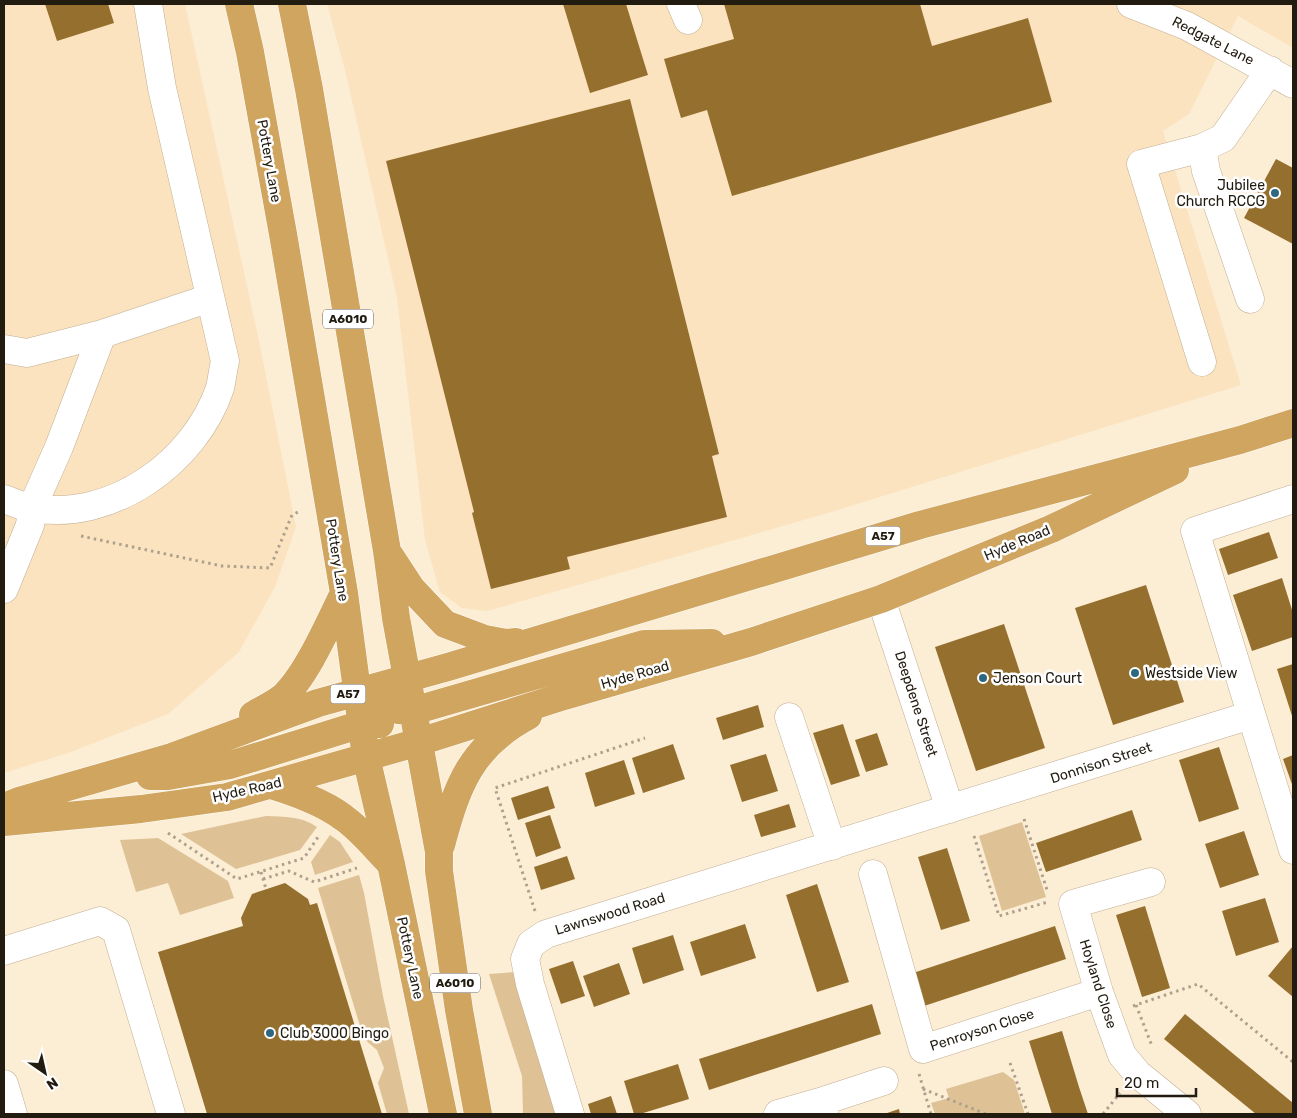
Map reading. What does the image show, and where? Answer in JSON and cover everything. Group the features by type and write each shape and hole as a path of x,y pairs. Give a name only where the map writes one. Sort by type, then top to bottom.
{"highway":[{"name":"Pottery Lane","path":"239,4 250,52 279,214 344,593 362,724 378,865 443,1114"},
{"name":"A6010","path":"292,4 309,89 387,551 396,618 440,852 439,871 459,1010 478,1114"},
{"name":"Hyde Road","path":"4,807 19,800 172,757 318,703 407,679 920,525 1240,440 1293,423"},
{"name":"Hyde Road","path":"4,822 227,797 419,742 564,696 751,642 882,599 1051,529 1240,440"},
{"path":"387,551 411,588 445,624 485,639 506,643 528,642"},
{"name":"A57","path":"172,757 242,722 282,698 292,687 316,648 344,593"},
{"name":"A57","path":"357,692 375,706 413,711 644,644 751,642"},
{"name":"A57","path":"440,852 452,805 466,774 475,760 493,740 513,724 564,696"},
{"name":"A57","path":"108,775 168,776 230,765 362,724 386,724 405,730 419,742"},
{"path":"270,785 296,793 333,811 358,830 378,865"}],"street":[{"path":"4,499 32,508 70,510 120,495 146,482 180,454 202,425 220,387 225,361 162,88 148,4"},
{"name":"Redgate Lane","path":"1131,4 1187,26 1293,84"},
{"path":"1202,362 1141,164 1202,148 1223,138 1270,70"},
{"path":"1202,148 1206,171 1250,299"},
{"path":"4,349 26,353 102,334 210,298"},
{"path":"4,589 30,525 32,508 59,447 102,334"},
{"path":"1293,499 1195,531 1293,850"},
{"name":"Deepdene Street","path":"882,599 950,809"},
{"name":"Donnison Street","path":"950,809 1251,715"},
{"path":"790,717 832,846"},
{"name":"Lawnswood Road","path":"570,1114 524,959 531,944 553,932 950,809"},
{"name":"Penroyson Close","path":"873,874 923,1049 1099,992"},
{"name":"Hoyland Close","path":"1151,882 1073,904 1099,992 1122,1055 1138,1074 1187,1114"},
{"path":"4,951 100,920 116,930 171,1114"},
{"path":"778,1114 822,1108 884,1082"},
{"path":"4,1084 13,1114"}],"path":[{"path":"72,534 222,566 270,568 292,514 298,512"},
{"path":"535,911 495,788 644,738"},
{"path":"974,836 1000,916 1050,901 1024,820"},
{"path":"164,830 237,879 304,858 322,832"},
{"path":"263,879 289,871 314,882 378,865"},
{"path":"261,872 266,890"},
{"path":"1130,1007 1198,984 1293,1062"},
{"path":"1010,1063 1028,1114"},
{"path":"912,1074 918,1072 930,1114"},
{"path":"1103,1114 1125,1086"},
{"path":"923,1089 986,1114"}],"shaded area":[{"path":"4,4 185,4 258,336 296,527 275,587 239,652 168,714 68,753 4,773"},
{"path":"327,4 1293,4 1293,48 1238,16 1189,114 1163,131 1241,385 828,513 487,611 462,608 440,592 425,540 397,298 345,70"},
{"path":"266,816 299,819 317,827 300,850 236,869 181,834"},
{"path":"1022,822 1046,897 1002,911 979,836"},
{"path":"330,835 340,842 353,862 315,875 311,862"},
{"path":"158,838 228,881 234,898 180,915 168,883 136,892 120,840"},
{"path":"359,875 409,1114 387,1114 378,1083 384,1068 377,1050 364,1039 318,888"},
{"path":"515,972 559,1114 523,1114 522,1076 489,974"},
{"path":"1003,1072 1014,1080 1025,1114 935,1114 931,1103 949,1098 946,1089"}],"building":[{"path":"45,4 108,4 114,23 57,41"},
{"path":"563,4 626,4 648,75 590,93"},
{"path":"724,4 920,4 932,46 1028,18 1052,102 732,196 707,110 681,118 664,59 734,39"},
{"path":"630,99 719,454 712,456 727,517 567,557 570,569 491,589 472,513 474,512 386,161"},
{"name":"Jubilee Church RCCG","path":"1276,159 1293,168 1293,244 1244,218"},
{"path":"1269,532 1278,558 1228,575 1219,549"},
{"path":"1282,578 1293,613 1293,637 1252,651 1233,595"},
{"name":"Westside View","path":"1146,585 1184,702 1113,725 1075,608"},
{"name":"Jenson Court","path":"1004,624 1045,748 976,771 935,647"},
{"path":"1293,664 1293,719 1277,669"},
{"path":"758,705 764,727 723,740 716,718"},
{"path":"843,724 860,776 831,785 813,733"},
{"path":"877,733 888,765 866,772 855,740"},
{"path":"673,744 685,779 643,793 632,758"},
{"path":"1219,747 1239,809 1199,822 1179,760"},
{"path":"766,754 778,791 742,802 730,765"},
{"path":"1293,755 1293,787 1283,759"},
{"path":"624,760 635,794 595,807 585,773"},
{"path":"548,786 555,808 518,820 511,798"},
{"path":"789,804 796,827 761,837 754,815"},
{"path":"1132,810 1142,840 1046,872 1036,843"},
{"path":"550,815 561,848 536,857 525,823"},
{"path":"1244,831 1259,875 1220,888 1205,844"},
{"path":"947,848 970,921 941,930 918,857"},
{"path":"567,856 575,879 541,890 534,867"},
{"name":"Club 3000 Bingo","path":"285,883 308,899 310,905 317,903 382,1114 207,1114 158,952 243,926 241,918 252,894"},
{"path":"817,884 849,982 817,992 786,895"},
{"path":"1265,898 1279,942 1236,956 1222,911"},
{"path":"1145,906 1170,988 1142,997 1116,915"},
{"path":"745,924 756,958 701,976 690,942"},
{"path":"1055,926 1066,959 921,1007 910,974"},
{"path":"673,935 684,970 643,984 632,948"},
{"path":"1293,946 1293,997 1268,976"},
{"path":"573,961 585,996 561,1004 549,969"},
{"path":"619,963 630,994 594,1007 583,976"},
{"path":"872,1004 881,1034 709,1090 699,1059"},
{"path":"1185,1014 1293,1103 1293,1114 1256,1114 1164,1039"},
{"path":"1062,1031 1088,1114 1052,1114 1038,1070 1029,1041"},
{"path":"678,1064 689,1099 640,1114 634,1114 624,1081"},
{"path":"611,1096 617,1114 591,1114 588,1104"},
{"path":"899,1109 900,1114 884,1114"}],"place":[{"name":"Jubilee Church RCCG","path":"1275,193"},
{"name":"Westside View","path":"1135,673"},
{"name":"Jenson Court","path":"983,678"},
{"name":"Club 3000 Bingo","path":"270,1033"}]}
